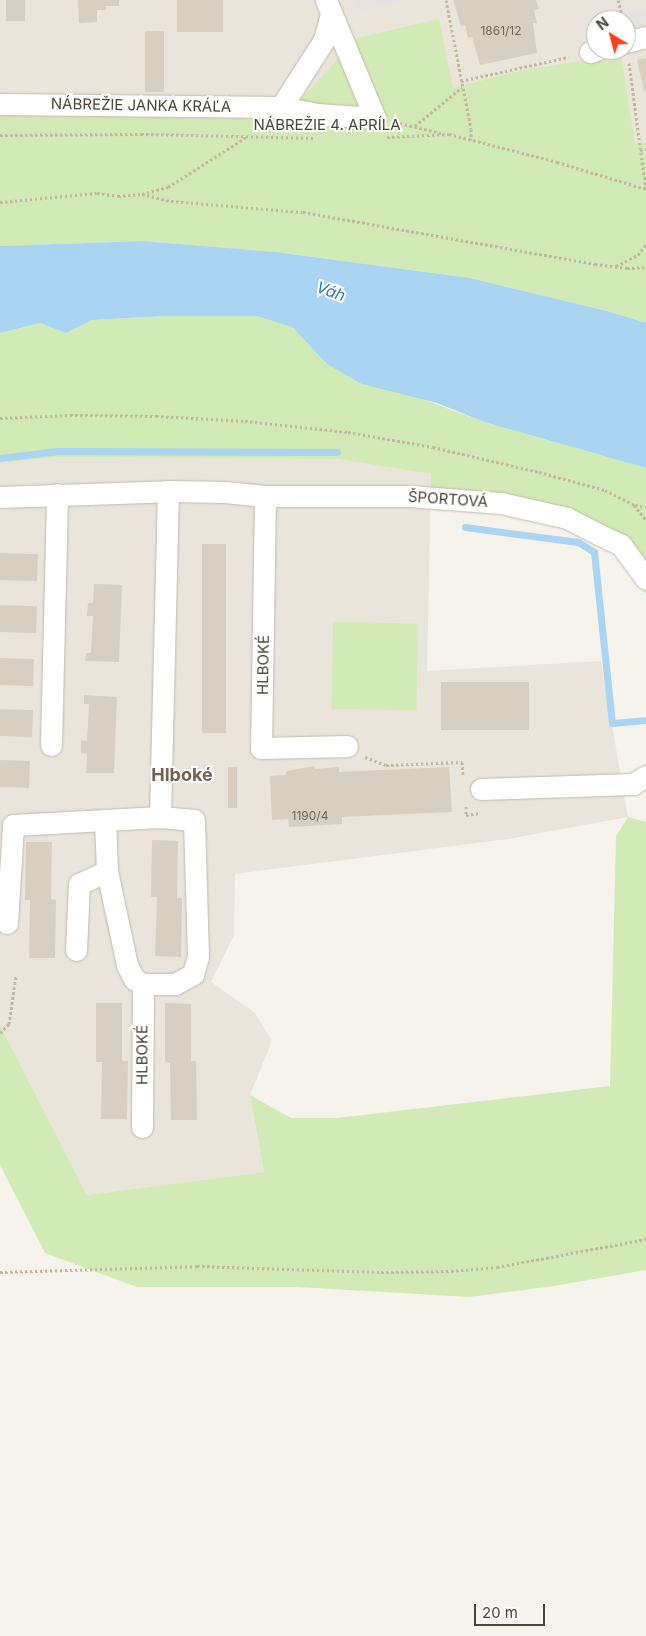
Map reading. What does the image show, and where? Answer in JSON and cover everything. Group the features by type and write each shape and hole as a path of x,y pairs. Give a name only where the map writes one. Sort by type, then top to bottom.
{"street":[{"path":"281,107 324,40 328,6"},
{"path":"328,6 375,118"},
{"name":"NÁBREŽIE JANKA KRÁĽA","path":"0,104 281,107 317,114 375,118"},
{"path":"0,497 168,491 160,817"},
{"name":"ŠPORTOVÁ","path":"168,491 225,492 265,496 408,496 501,503 539,510 567,518 621,545 646,579"},
{"path":"51,745 57,494"},
{"name":"HLBOKÉ","path":"265,496 261,748 347,746"},
{"path":"481,790 632,784 646,776"},
{"path":"7,924 13,824 160,817 194,820 198,956 192,974 175,984 143,984 134,979 127,965 107,871 106,820"},
{"path":"76,950 79,884 107,871"},
{"name":"HLBOKÉ","path":"142,1127 143,984"}],"path":[{"path":"446,0 471,129 470,140"},
{"path":"462,81 586,53"},
{"path":"630,60 629,65 646,189"},
{"path":"415,127 463,86"},
{"path":"375,118 449,134"},
{"name":"NÁBREŽIE 4. APRÍLA","path":"384,137 449,134 646,189"},
{"name":"NÁBREŽIE 4. APRÍLA","path":"0,135 318,138"},
{"path":"0,202 97,193 118,196 142,194 168,187 248,136"},
{"path":"640,150 646,149"},
{"path":"142,194 171,201 303,212 615,266 646,267"},
{"path":"615,266 638,255 646,244"},
{"path":"0,418 70,415 156,416 245,421 348,432 433,447 540,472 605,490 634,505 646,507"},
{"path":"634,505 646,520"},
{"path":"0,1033 9,1024 16,976"},
{"path":"0,1272 197,1266 381,1272 451,1271 497,1267 646,1239"}],"shaded area":[{"path":"0,0 646,0 646,181 0,130"},
{"path":"355,0 405,0 359,12"},
{"path":"646,9 646,26 636,28 636,11"},
{"name":"Hlboké","path":"59,457 337,459 431,474 427,671 601,661 628,817 508,839 235,874 234,935 211,982 255,1013 272,1041 250,1095 264,1172 87,1195 0,1025 0,463"}],"green space":[{"path":"439,19 453,88 515,72 586,60 622,60 635,144 646,142 646,323 607,311 470,278 276,252 142,241 0,246 0,114 283,119 357,38"},
{"path":"167,316 256,316 292,327 327,364 484,422 646,468 646,594 635,573 611,550 571,528 507,512 430,502 431,474 337,459 59,457 0,463 0,333 40,323 66,333 92,320"},
{"path":"333,622 418,623 416,710 331,709"},
{"path":"628,817 646,822 646,1270 554,1286 469,1297 298,1287 137,1287 45,1253 0,1165 0,1025 87,1195 264,1172 250,1095 291,1118 337,1118 610,1086 616,836"}],"water":[{"name":"Váh","path":"142,241 276,252 470,278 607,311 646,323 646,468 484,422 437,403 362,384 327,364 292,327 256,316 167,316 92,320 66,333 40,323 0,333 0,246"}],"building":[{"path":"6,0 25,0 25,21 6,21"},
{"path":"78,0 119,0 119,6 106,6 106,10 97,10 97,22 79,23"},
{"path":"177,0 223,0 223,32 177,32"},
{"path":"453,0 536,0 539,9 534,10 537,23 533,23 537,53 480,65 472,37 468,38 465,25 461,26"},
{"path":"145,31 164,31 164,92 145,92"},
{"path":"646,58 646,91 644,91 637,60"},
{"path":"202,544 226,544 226,733 202,733"},
{"path":"0,553 38,554 37,581 0,580"},
{"path":"94,584 122,585 119,662 85,661 86,653 91,653 93,616 87,616 88,603 93,603"},
{"path":"0,605 37,606 36,633 0,632"},
{"path":"0,658 34,659 33,686 0,685"},
{"path":"441,682 529,682 529,730 441,730"},
{"path":"84,695 117,697 114,773 86,773 87,754 81,753 81,740 87,741 89,704 84,704"},
{"path":"0,709 33,710 32,737 0,736"},
{"path":"0,760 30,761 29,788 0,787"},
{"path":"314,766 315,769 339,767 339,772 449,767 452,812 342,817 342,824 289,827 288,819 272,820 270,776 286,775 286,771"},
{"path":"228,767 237,767 237,808 228,808"},
{"path":"152,840 178,841 177,898 182,898 181,957 155,956 157,897 151,897"},
{"path":"26,842 52,842 51,899 56,900 55,958 29,958 30,900 25,900"},
{"path":"96,1003 122,1003 122,1061 128,1061 127,1119 101,1119 102,1062 96,1062"},
{"path":"165,1003 191,1004 191,1061 196,1061 197,1120 171,1120 170,1063 165,1062"}],"waterway":[{"path":"0,458 58,451 337,452"},
{"path":"465,527 578,542 594,552 612,723 645,720"}],"district":[{"name":"Hlboké","path":"182,775"}]}
